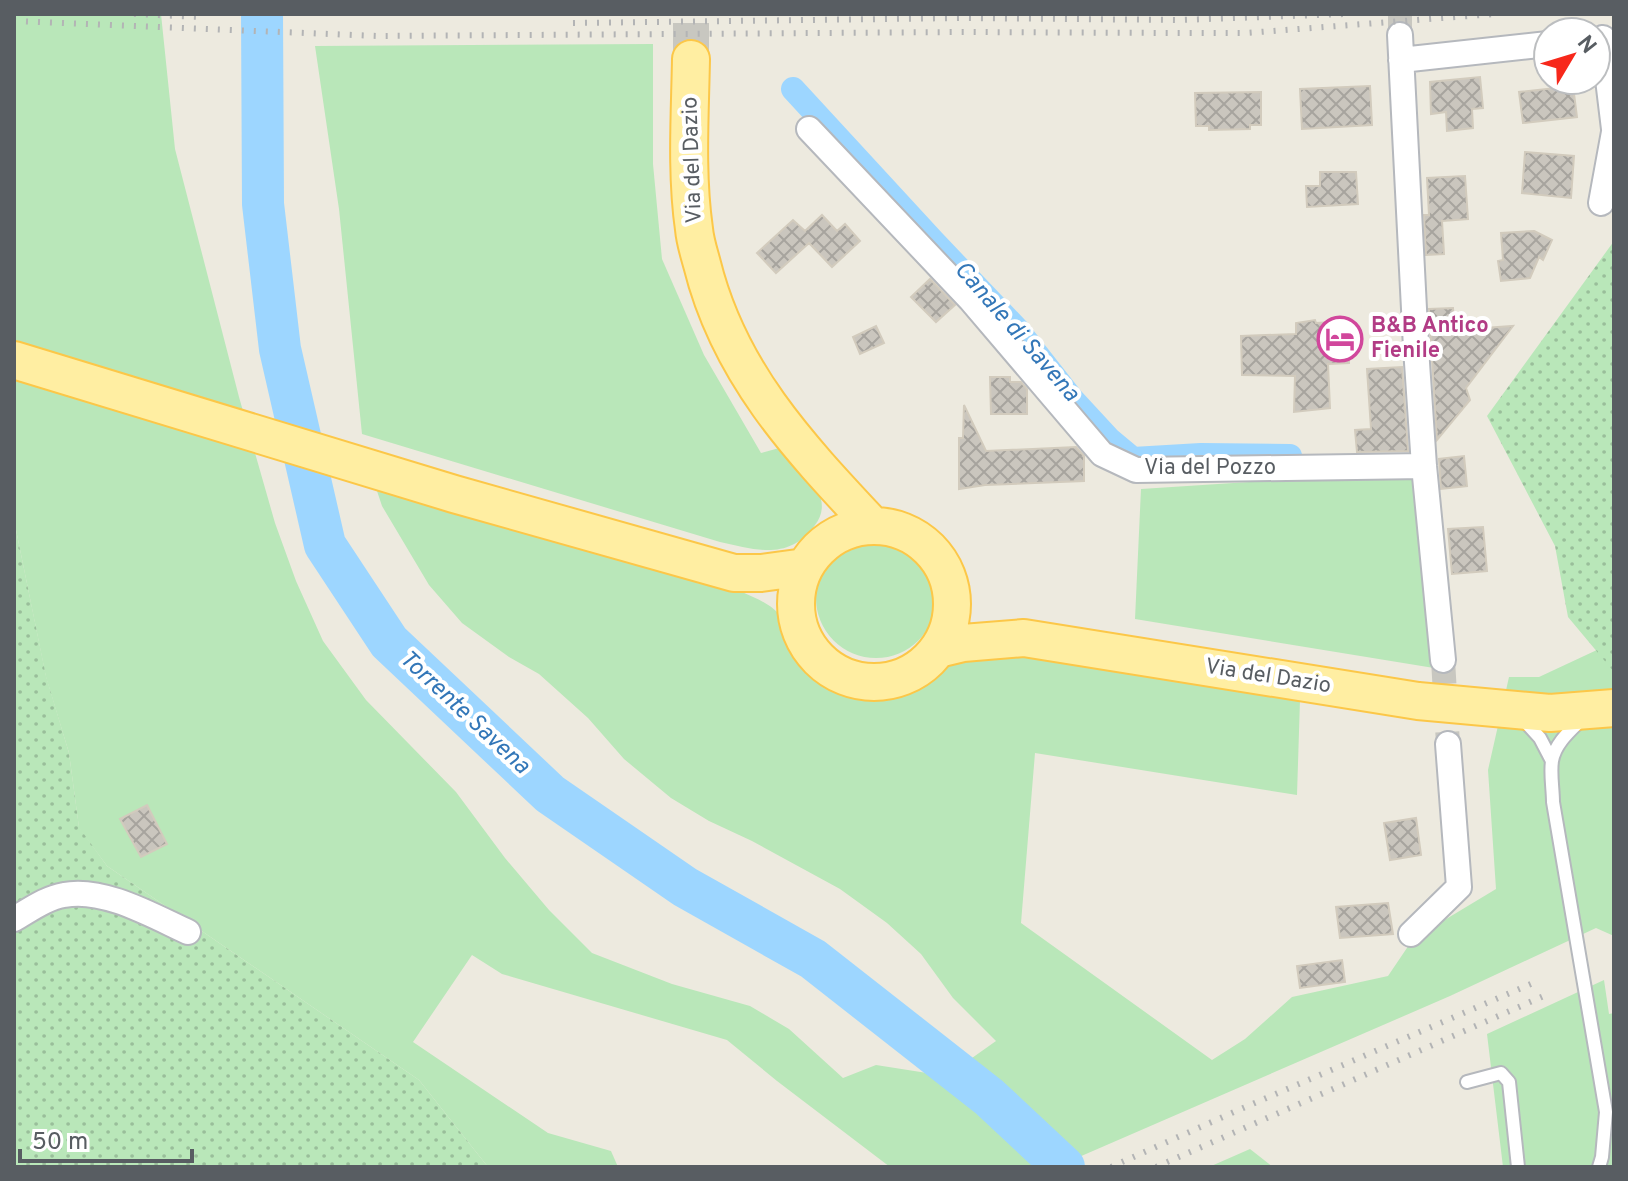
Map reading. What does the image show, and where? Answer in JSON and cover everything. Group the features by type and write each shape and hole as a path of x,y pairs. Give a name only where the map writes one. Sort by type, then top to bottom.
{"main road":[{"name":"Via del Dazio","path":"691,59 690,172 694,231 713,305 751,381 818,467 873,526 900,531 924,544 946,574 952,612 947,631 938,649 923,665 903,677 881,682 858,680 837,672 819,659 805,640 797,619 797,592 816,554 829,514 818,467"},
{"path":"14,360 454,494 734,573 761,573 816,554 849,530 873,526"},
{"path":"734,573 797,619"},
{"name":"Via del Dazio","path":"951,592 988,619 1024,638"},
{"name":"Via del Dazio","path":"938,649 963,643 1024,638 1418,701 1550,713 1605,709"}],"street":[{"path":"1400,35 1424,466 1443,660"},
{"path":"1401,60 1532,46"},
{"path":"1601,203 1613,125 1610,96"},
{"name":"Via del Pozzo","path":"809,129 970,299 1102,454 1136,470 1424,466"},
{"path":"1411,934 1459,887 1448,744"},
{"path":"14,919 62,895 83,893 137,909 188,932"}],"lane":[{"name":"Via del Dazio","path":"1552,761 1570,730 1605,709"},
{"path":"1512,710 1540,738 1552,761 1553,802 1606,1112 1599,1167"},
{"path":"1467,1082 1501,1073 1509,1082 1518,1167"}],"green space":[{"path":"14,14 161,14 175,149 239,397 275,523 296,581 323,641 366,700 456,792 505,858 549,910 592,953 672,984 750,1006 789,1029 843,1078 876,1065 927,1073 972,1058 996,1041 953,998 921,954 887,923 840,889 671,798 624,759 588,718 539,674 462,623 429,585 382,506 376,488 742,592 779,614 797,646 815,667 850,687 877,691 901,688 956,657 992,650 1300,700 1297,795 1035,753 1021,923 1212,1060 1245,1039 1292,997 1388,976 1413,939 1496,889 1488,770 1509,677 1539,677 1614,642 1614,936 1596,928 1450,996 1056,1167 890,1167 727,1040 502,974 472,955 413,1042 548,1133 611,1151 618,1167 488,1167 419,1080 107,866 79,828 69,753 46,677 14,520"},
{"path":"653,44 653,164 662,259 704,355 761,453 783,447 811,480 821,500 822,509 815,525 794,544 783,548 759,550 720,542 362,434 339,209 315,46"},
{"path":"1614,241 1614,672 1568,617 1555,546 1487,416"},
{"path":"1422,471 1440,669 1135,619 1141,489"},
{"path":"14,520 46,676 69,753 79,827 107,866 419,1080 488,1167 14,1167"},
{"path":"876,538 899,542 919,555 932,575 936,598 932,621 919,641 899,654 876,658 853,654 833,641 820,621 816,598 820,575 833,555 853,542"},
{"path":"1604,980 1609,1014 1614,1013 1614,1167 1503,1167 1487,1034"},
{"path":"1250,1149 1273,1167 1209,1167"}],"building":[{"path":"1480,77 1483,108 1472,109 1473,128 1447,131 1446,112 1431,114 1430,82"},
{"path":"1370,86 1372,125 1302,129 1300,89"},
{"path":"1532,91 1532,96 1574,96 1577,117 1523,123 1519,92"},
{"path":"1261,92 1261,125 1250,125 1250,129 1209,130 1209,126 1196,126 1195,93"},
{"path":"1525,152 1574,156 1571,198 1522,193"},
{"path":"1320,172 1356,172 1358,204 1307,207 1306,186 1320,186"},
{"path":"1465,176 1468,219 1442,221 1444,254 1426,255 1424,215 1429,215 1427,178"},
{"path":"822,215 837,231 845,224 860,241 832,267 809,243 776,273 757,253 793,220 805,231"},
{"path":"1534,231 1552,240 1543,260 1539,257 1530,278 1501,281 1498,261 1503,260 1501,233"},
{"path":"930,279 955,305 936,322 911,297"},
{"path":"1453,308 1456,330 1513,326 1466,388 1470,400 1437,440 1429,309"},
{"path":"1315,320 1316,323 1333,322 1333,331 1348,329 1349,363 1328,364 1330,408 1294,412 1295,376 1242,375 1241,336 1296,334 1296,323"},
{"path":"876,326 884,343 860,354 853,337"},
{"path":"1402,367 1408,451 1357,452 1355,430 1371,429 1367,369"},
{"path":"990,377 1010,377 1010,382 1021,382 1027,389 1027,414 991,414"},
{"path":"964,405 986,451 1076,447 1084,456 1084,481 959,489 959,438 963,438"},
{"path":"1464,456 1467,486 1441,489 1439,459"},
{"path":"1483,527 1487,571 1452,574 1448,529"},
{"path":"147,805 167,844 141,857 120,819"},
{"path":"1416,818 1421,855 1390,860 1384,823"},
{"path":"1388,903 1393,934 1340,938 1336,907"},
{"path":"1342,960 1345,982 1300,988 1297,966"}],"waterway":[{"name":"Torrente Savena","path":"262,14 263,204 280,349 325,545 389,642 550,794 685,887 813,959 989,1097 1064,1167"},
{"name":"Canale di Savena","path":"793,89 1017,329 1072,399 1109,439 1133,459 1201,455 1290,456"}],"tunnel":[{"path":"691,14 691,59"},
{"path":"1400,14 1400,35"},
{"path":"1443,660 1448,744"}],"railway":[{"path":"134,14 201,17"},
{"path":"573,23 964,18 1180,20 1345,14"},
{"path":"14,21 378,36 1246,33 1495,14"},
{"path":"1111,1167 1540,980"},
{"path":"1156,1167 1546,995"}],"place":[{"name":"B&B Antico Fienile","path":"1340,339"}]}
